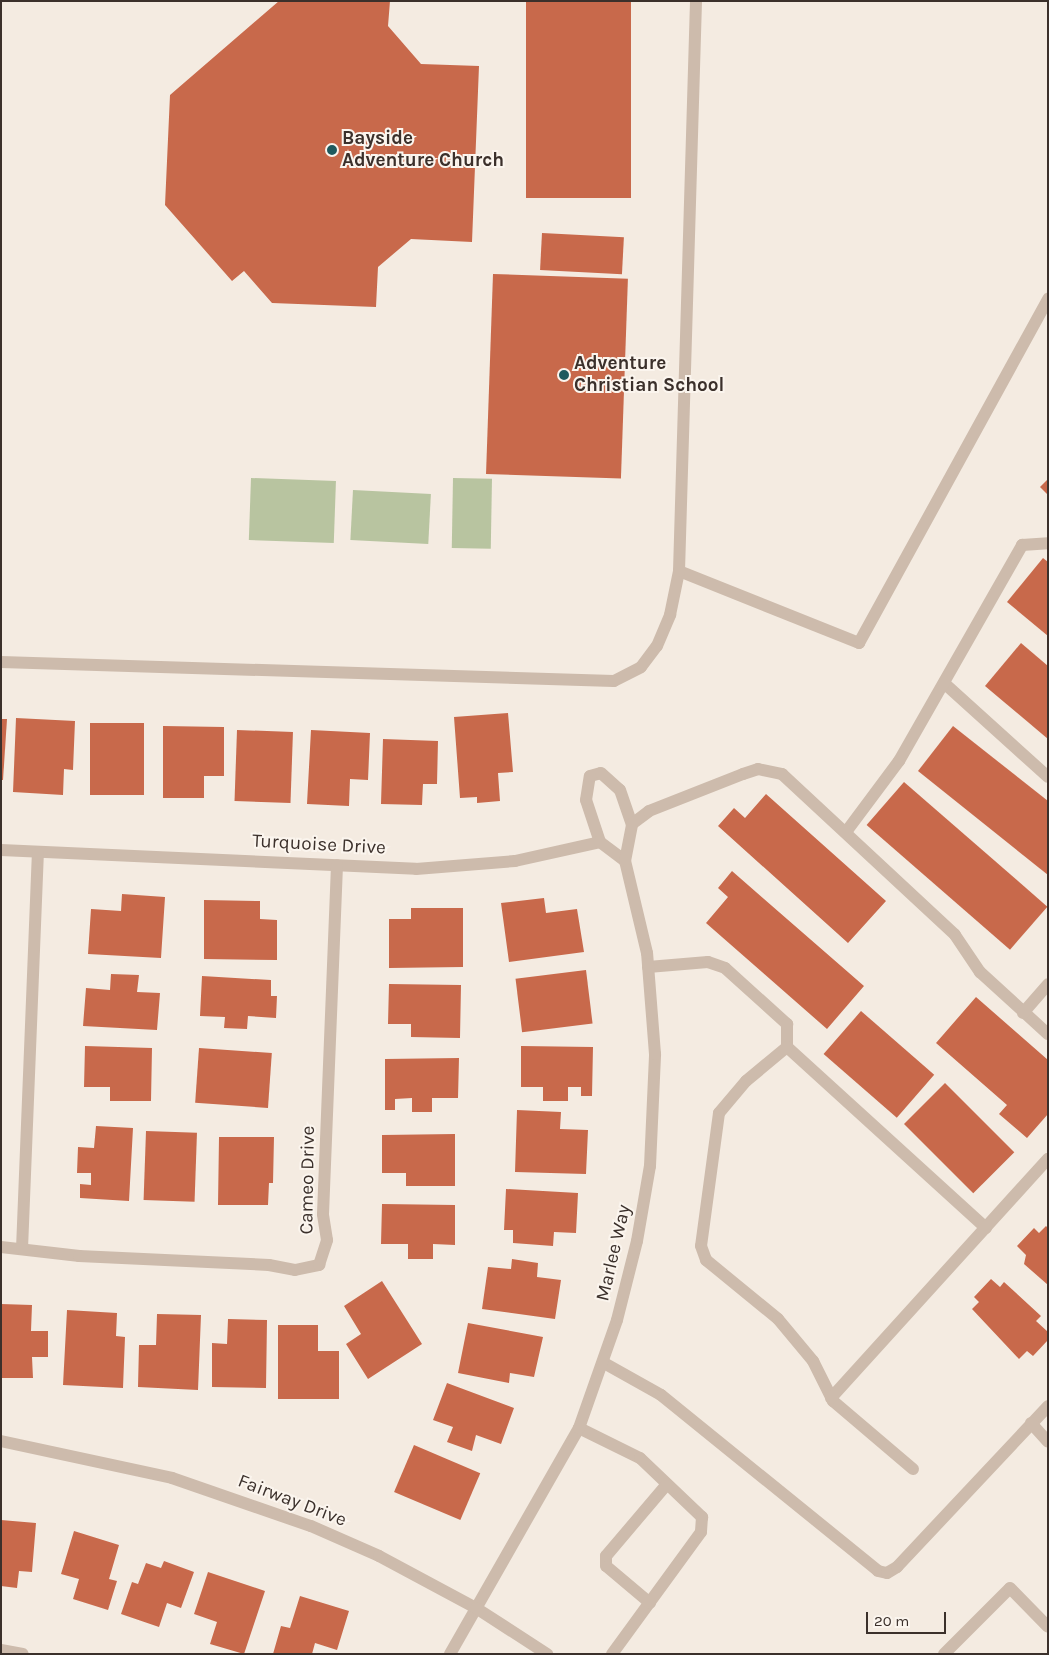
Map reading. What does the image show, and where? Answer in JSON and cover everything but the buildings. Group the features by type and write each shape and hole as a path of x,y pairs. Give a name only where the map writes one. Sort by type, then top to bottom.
{"street":[{"path":"1,662 614,681 641,667 657,646 670,615 678,571 696,1"},
{"path":"678,571 859,643 1048,299"},
{"path":"846,832 899,761 1022,545 1048,543"},
{"path":"944,683 1048,777"},
{"path":"625,861 600,842 586,800 590,776 601,773 620,790 632,824 649,810 742,774 758,769 772,770 791,781 955,935 980,972 1048,1034"},
{"name":"Marlee Way","path":"450,1654 579,1428 604,1363 637,1241 650,1166 656,1054 648,967 625,861 632,824"},
{"name":"Turquoise Drive","path":"1,850 416,869 482,866 600,842"},
{"path":"22,1249 38,852"},
{"name":"Cameo Drive","path":"1,1247 78,1256 269,1265 295,1270 319,1265 327,1240 323,1214 337,865"},
{"path":"648,967 708,962 725,968 787,1024 787,1046 986,1228"},
{"path":"1023,1013 1048,984"},
{"path":"787,1046 746,1081 719,1113 701,1246 706,1260 778,1319 813,1361 831,1398 913,1470"},
{"path":"831,1398 1048,1160"},
{"path":"604,1363 661,1395 878,1572 888,1572 897,1567 1048,1406"},
{"path":"1031,1423 1048,1442"},
{"path":"579,1428 640,1458 702,1517 701,1532 612,1654"},
{"name":"Fairway Drive","path":"1,1441 120,1465 238,1500 380,1556 476,1608 546,1654"},
{"path":"650,1603 606,1566 606,1556 667,1484"},
{"path":"944,1654 1010,1588 1048,1627"},
{"path":"1,1650 23,1654"}],"green space":[{"path":"251,478 336,481 334,543 249,540"},
{"path":"453,478 492,479 491,549 452,548"},
{"path":"353,490 431,494 428,544 350,540"}],"place":[{"name":"Bayside Adventure Church","path":"332,150"},
{"name":"Adventure Christian School","path":"564,375"}]}
